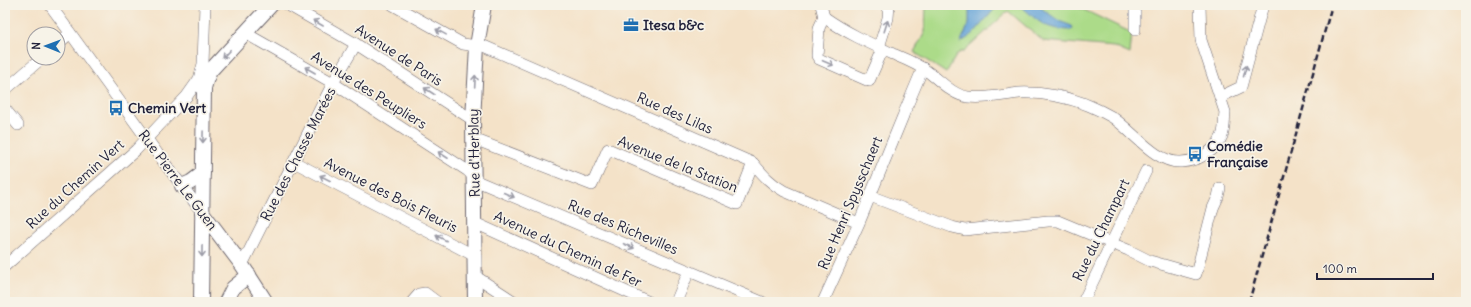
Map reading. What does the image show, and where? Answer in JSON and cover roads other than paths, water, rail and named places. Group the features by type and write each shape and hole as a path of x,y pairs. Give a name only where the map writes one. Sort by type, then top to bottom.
{"main road":[{"path":"201,302 205,75 271,5"},
{"name":"Rue d'Herblay","path":"475,302 475,177 473,120 477,45 484,5"},
{"path":"182,186 203,173"},
{"name":"Rue Pierre Le Guen","path":"202,212 243,266 266,302"},
{"name":"Rue des Chasse Marées","path":"226,302 243,266"}],"street":[{"name":"Rue Pierre Le Guen","path":"50,5 146,139 202,212"},
{"path":"205,5 203,64 205,75"},
{"name":"Avenue de Paris","path":"288,5 356,44 473,120"},
{"name":"Rue des Lilas","path":"393,5 463,44 477,45 753,163 768,180 784,191 854,221"},
{"path":"821,5 824,17 819,28 817,56 819,59 869,80 880,48 888,18 889,5"},
{"path":"1135,5 1136,30"},
{"path":"824,17 840,29 923,68 950,90 967,97 980,98 1021,93 1041,94 1069,99 1090,106 1112,117 1155,154 1166,159 1179,162 1195,160 1208,153 1214,148 1222,136 1225,112 1201,40 1200,5"},
{"path":"1220,96 1241,87 1264,5"},
{"path":"66,37 70,33"},
{"name":"Avenue des Peupliers","path":"245,33 333,83 475,177"},
{"name":"Rue des Chasse Marées","path":"243,266 333,83 356,44"},
{"path":"5,90 33,66"},
{"name":"Rue Henri Spysschaert","path":"823,302 870,196 923,68"},
{"name":"Rue du Chemin Vert","path":"5,266 136,150 205,75"},
{"path":"187,96 204,103"},
{"path":"5,109 18,125"},
{"name":"Avenue de la Station","path":"474,139 592,185 608,149 737,204 753,163"},
{"name":"Rue du Champart","path":"1083,302 1155,154"},
{"name":"Avenue des Bois Fleuris","path":"294,162 475,256"},
{"name":"Rue des Richevilles","path":"475,177 480,182 762,302"},
{"path":"870,196 952,227 964,230 1058,221 1150,261 1196,274 1213,208 1220,188"},
{"name":"Avenue du Chemin de Fer","path":"475,223 649,302"},
{"path":"676,302 689,271"},
{"path":"475,276 515,302"},
{"path":"412,302 419,294 425,293 437,302"}],"water":[{"path":"969,5 998,5 973,34 960,43 969,24"},
{"path":"1020,5 1037,5 1059,21 1072,26 1073,28 1070,30 1061,29 1042,24"}],"railway":[{"path":"1249,302 1332,5"}],"place":[{"name":"Itesa b&c","path":"631,25"},
{"name":"Chemin Vert","path":"116,108"},
{"name":"Comédie Française","path":"1195,154"}]}
